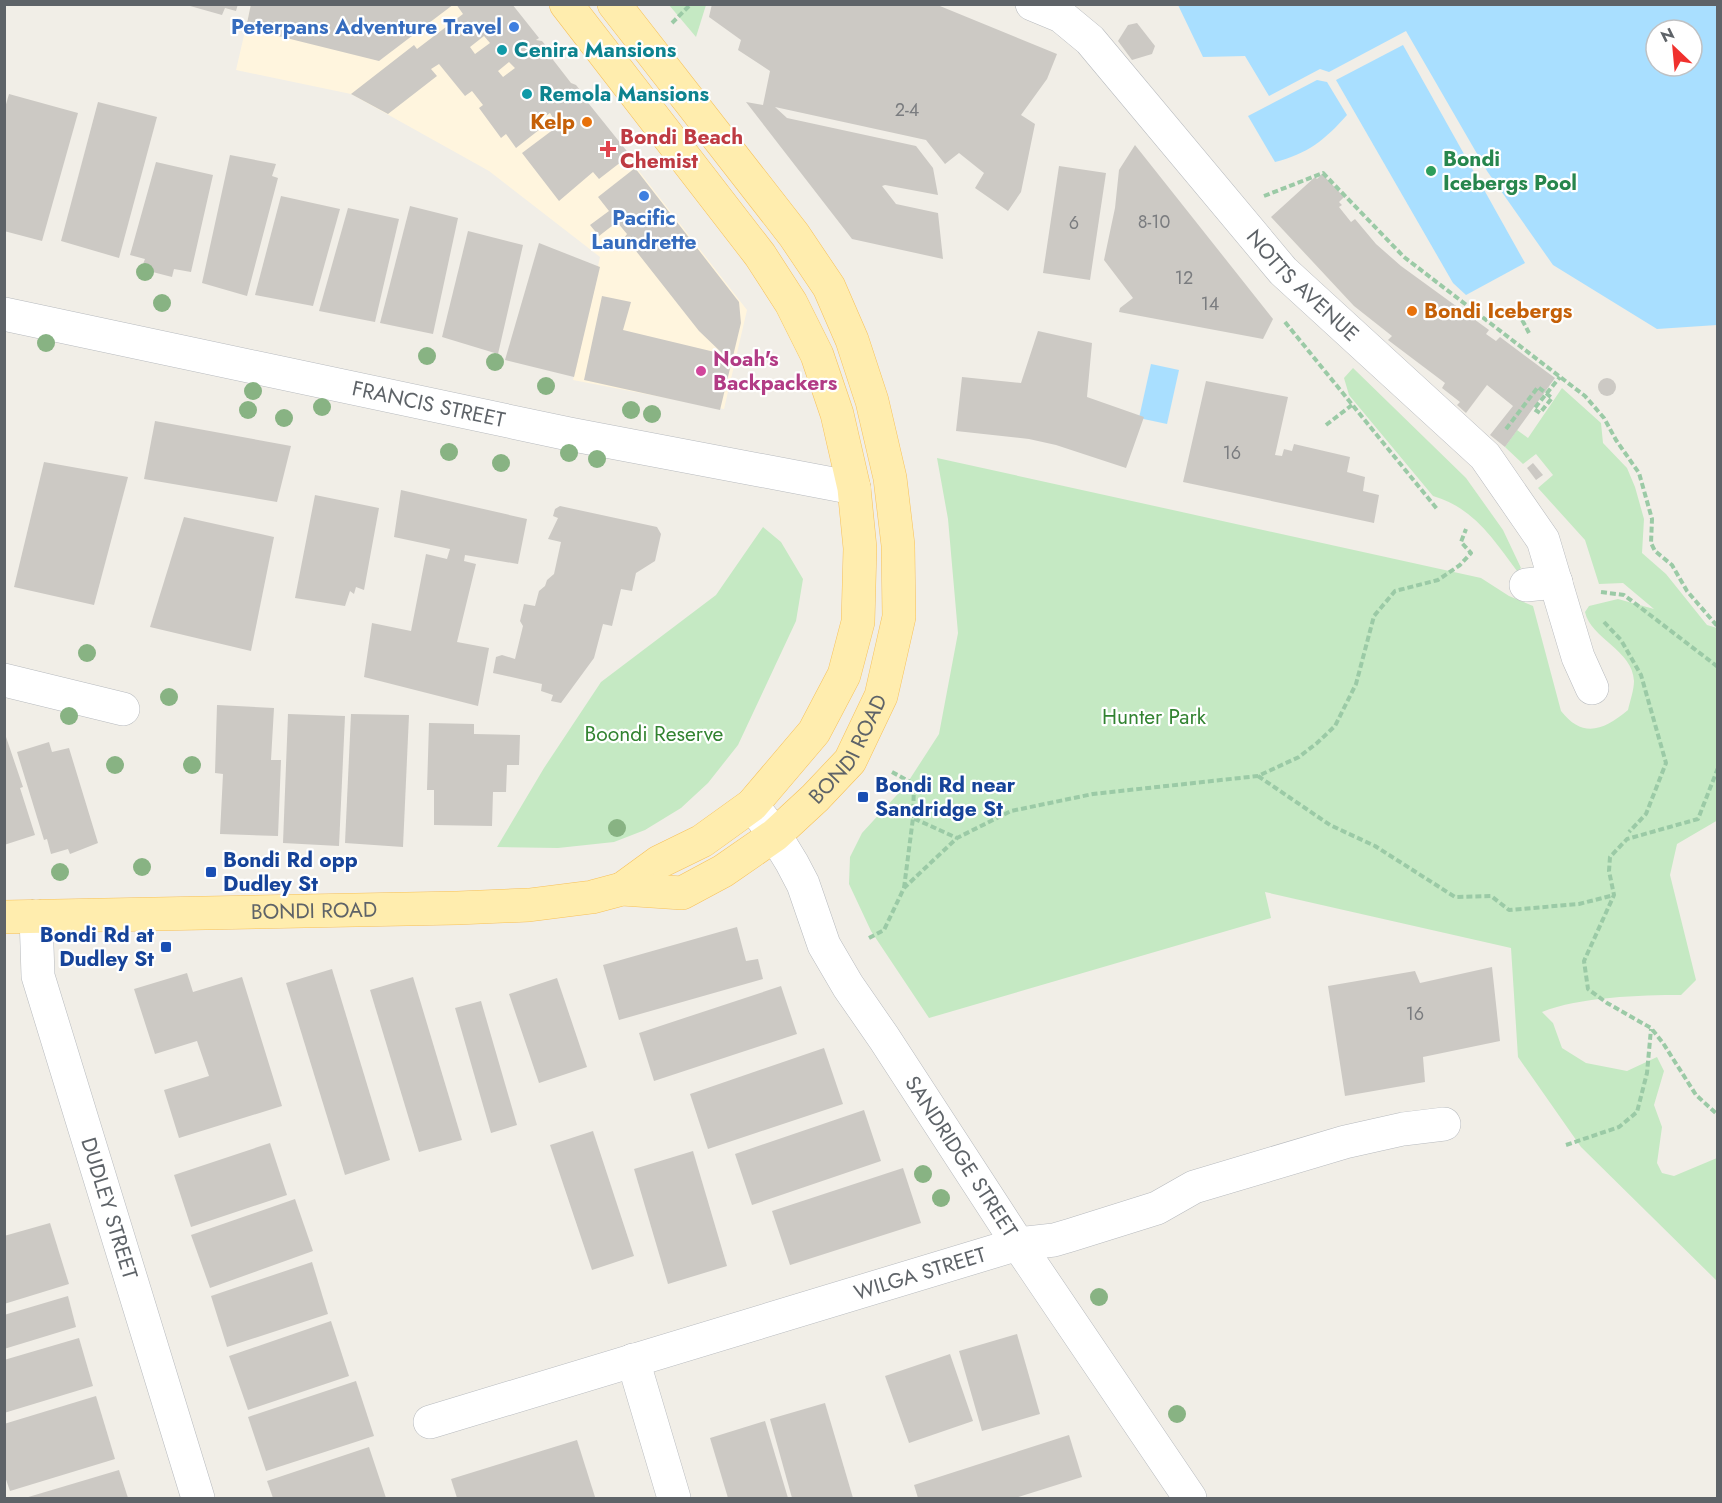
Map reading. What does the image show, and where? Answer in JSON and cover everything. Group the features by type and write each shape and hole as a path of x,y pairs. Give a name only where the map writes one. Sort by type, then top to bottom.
{"main road":[{"name":"BONDI ROAD","path":"566,4 760,255 791,303 817,355 837,414 854,488 860,548 858,622 844,675 814,732 752,805 702,841 659,862 622,889"},
{"name":"BONDI ROAD","path":"20,917 529,905 592,897 622,889 682,893 723,871 775,835 850,760 881,696 899,616 898,544 890,478 872,401 852,340 829,287 794,235 614,4"}],"street":[{"name":"NOTTS AVENUE","path":"1032,4 1061,16 1090,40 1283,271 1485,456 1543,540 1541,584 1592,688"},
{"name":"FRANCIS STREET","path":"4,314 569,434 854,488"},
{"path":"4,680 123,709"},
{"name":"SANDRIDGE STREET","path":"752,805 775,835 803,884 824,945 848,986 1018,1244 1190,1498"},
{"name":"DUDLEY STREET","path":"20,917 198,1498"},
{"name":"WILGA STREET","path":"430,1422 1018,1244 1054,1240 1082,1232 1157,1208 1194,1187 1346,1142 1444,1124"},
{"path":"633,1360 674,1498"}],"path":[{"path":"672,23 691,4"},
{"path":"1260,192 1264,196 1323,173 1404,256 1585,396 1604,418 1639,473 1652,519 1650,543 1655,551 1672,565 1687,591 1718,627"},
{"path":"1518,312 1529,333"},
{"path":"1333,381 1338,376"},
{"path":"1485,456 1538,387 1545,392 1552,398 1540,413 1534,409 1544,396 1549,390 1560,377"},
{"path":"1326,425 1352,405"},
{"path":"904,888 957,838 1011,811 1093,794 1258,776 1299,757 1335,726 1356,684 1374,616 1395,591 1438,580 1460,565 1471,553 1461,542 1466,529"},
{"path":"1601,592 1624,595 1718,666"},
{"path":"1597,615 1622,640 1641,675 1666,763 1646,813 1629,832"},
{"path":"1718,768 1698,819 1627,839 1610,857 1609,871 1614,895 1584,962 1588,989 1606,1003 1651,1028 1696,1095 1718,1115"},
{"path":"869,938 884,930 904,888 914,818 914,784 892,772"},
{"path":"1258,776 1330,825 1375,846 1455,897 1491,896 1509,910 1579,904 1614,895"},
{"path":"914,818 957,838"},
{"path":"1566,1145 1619,1127 1637,1112 1647,1072 1651,1028"}],"shaded area":[{"path":"251,5 510,5 747,310 724,409 573,380 600,257 489,171 351,94 236,70"}],"green space":[{"path":"669,5 706,5 696,37"},
{"path":"1353,368 1466,478 1503,530 1521,568 1517,571 1491,537 1471,516 1447,501 1433,496 1349,395 1344,378"},
{"name":"Hunter Park","path":"1562,388 1601,423 1603,443 1627,468 1644,519 1642,553 1666,574 1707,625 1717,628 1718,820 1677,844 1670,875 1696,980 1681,995 1629,996 1591,1000 1542,1012 1553,1023 1562,1048 1586,1063 1627,1071 1657,1057 1664,1071 1654,1105 1662,1127 1657,1163 1662,1173 1674,1176 1717,1158 1717,1281 1581,1147 1518,1057 1511,948 1265,892 1271,918 929,1018 871,931 849,884 850,857 862,833 906,785 939,734 958,633 948,519 937,458 1481,578 1509,596 1533,606 1561,711 1569,720 1586,728 1594,728 1610,723 1619,717 1628,710 1633,692 1632,670 1620,653 1595,630 1585,612 1589,606 1618,599 1654,609 1623,583 1599,584 1585,540 1538,488 1553,475 1536,454 1523,464 1505,447 1517,430 1528,438"},
{"name":"Boondi Reserve","path":"763,527 781,542 803,579 796,621 738,745 708,783 681,808 645,830 614,842 558,848 497,847 544,768 601,682 716,595"}],"water":[{"path":"1178,5 1717,5 1717,325 1657,329 1553,265 1487,171 1406,31 1329,72 1320,69 1269,96 1245,56 1203,57"},
{"name":"Bondi Icebergs Pool","path":"1403,45 1525,263 1466,295 1453,283 1336,80"},
{"path":"1317,80 1327,82 1347,115 1315,145 1297,155 1275,162 1248,116"},
{"path":"1151,364 1179,370 1167,424 1139,418"}],"building":[{"path":"183,4 238,4 236,11 225,8 222,15"},
{"path":"251,4 454,4 379,61 246,28"},
{"path":"456,4 512,4 539,38 536,40 542,41 547,47 547,52 571,83 580,90 579,98 582,101 585,99 630,155 599,179 593,172 559,201 522,153 558,126 550,113 540,120 544,126 516,148 506,134 501,138 479,108 483,105 472,91 465,96 439,64 431,69 437,76 388,114 351,94 414,45 417,49 463,14","holes":["484,36 490,43 475,54 470,47","509,62 515,68 503,77 498,71"]},
{"path":"712,4 935,4 1057,54 1047,79 1021,115 1035,124 1021,192 1008,211 975,188 984,173 959,153 945,164 926,140 775,107 787,118 916,146 933,168 938,195 882,186 896,204 938,213 943,259 852,239 746,102 763,105 770,71 738,50 741,40 709,17"},
{"path":"1137,23 1155,46 1152,54 1132,60 1118,41 1128,25"},
{"path":"9,94 78,113 42,241 4,231 4,111"},
{"path":"98,102 157,117 119,258 61,241"},
{"path":"1135,145 1273,319 1263,339 1119,312 1120,308 1133,298 1104,260 1115,208 1119,170"},
{"path":"230,155 276,164 272,176 278,178 247,296 202,283"},
{"path":"156,162 213,175 191,272 174,269 172,277 141,269 145,259 130,255"},
{"path":"1059,166 1106,173 1090,280 1043,273"},
{"path":"635,168 739,302 741,323 720,410 584,380 602,296 631,302 623,330 723,354 699,331 625,237 627,234 617,222 599,236 590,225 609,211 598,197"},
{"name":"Bondi Icebergs","path":"1322,174 1344,197 1339,202 1342,205 1339,207 1351,222 1355,219 1376,244 1401,266 1489,330 1486,334 1496,341 1500,337 1555,378 1505,447 1490,435 1513,406 1487,385 1466,413 1457,405 1460,402 1442,388 1445,383 1388,340 1392,336 1354,306 1271,217 1315,177 1317,179"},
{"path":"281,196 340,209 313,306 255,295"},
{"path":"410,206 458,218 433,334 380,323"},
{"path":"348,208 399,219 375,322 319,311"},
{"path":"468,231 523,245 498,354 442,337"},
{"path":"539,243 600,267 574,377 505,360"},
{"path":"1038,331 1092,343 1087,397 1144,417 1126,468 1056,445 1029,439 956,431 962,377 1021,383"},
{"path":"1603,378 1611,378 1616,383 1614,394 1603,396 1598,391 1598,383"},
{"path":"1206,381 1288,397 1275,455 1282,456 1284,449 1292,451 1294,444 1350,457 1347,472 1365,477 1363,491 1379,495 1374,523 1183,482"},
{"path":"155,421 291,446 277,502 144,479"},
{"path":"44,462 128,477 94,605 14,587"},
{"path":"1533,463 1543,475 1536,480 1527,468"},
{"path":"401,490 527,519 518,564 465,555 464,561 476,564 457,642 489,648 478,706 364,677 372,623 411,631 426,554 447,559 450,549 394,537"},
{"path":"315,495 379,508 364,590 356,587 354,594 350,591 345,606 295,598"},
{"path":"560,506 657,527 661,534 655,561 636,573 632,591 621,589 612,626 603,624 594,658 561,703 551,701 553,695 541,691 542,684 493,673 496,657 502,655 515,659 523,626 520,621 524,604 535,606 539,591 554,574 561,542 548,539 558,518 553,516 555,509"},
{"path":"184,517 274,537 251,651 150,627"},
{"path":"217,705 274,708 271,760 281,760 278,836 220,834 223,774 215,773"},
{"path":"288,714 345,716 339,846 283,843"},
{"path":"351,714 409,715 403,847 345,843"},
{"path":"429,723 474,724 474,734 520,735 519,765 507,765 506,792 493,792 492,826 434,825 434,790 427,790"},
{"path":"4,731 23,787 20,788 35,835 4,845"},
{"path":"49,742 52,752 69,748 98,843 70,854 68,849 51,854 47,839 44,840 17,752"},
{"path":"737,927 746,961 758,959 763,979 619,1020 603,965"},
{"path":"1492,967 1500,1041 1423,1057 1425,1082 1345,1096 1328,986 1415,971 1420,983"},
{"path":"332,969 390,1160 345,1175 286,983"},
{"path":"187,973 193,992 242,977 282,1106 179,1138 164,1090 209,1076 197,1041 155,1054 134,989"},
{"path":"413,977 462,1140 419,1152 370,990"},
{"path":"557,978 587,1067 539,1083 509,994"},
{"path":"781,986 797,1034 654,1081 639,1033"},
{"path":"481,1001 517,1125 491,1133 455,1008"},
{"path":"824,1048 843,1104 708,1149 690,1094"},
{"path":"864,1110 881,1161 752,1205 735,1154"},
{"path":"593,1131 634,1256 592,1270 550,1145"},
{"path":"270,1143 287,1195 191,1227 174,1175"},
{"path":"693,1151 727,1266 668,1284 634,1169"},
{"path":"903,1168 921,1223 790,1265 772,1211"},
{"path":"295,1199 313,1251 210,1288 191,1235"},
{"path":"50,1223 69,1284 4,1304 4,1236"},
{"path":"312,1262 328,1314 227,1347 211,1296"},
{"path":"68,1296 76,1327 4,1349 4,1315"},
{"path":"331,1321 349,1376 248,1410 229,1356"},
{"path":"1017,1334 1040,1414 982,1431 959,1351"},
{"path":"79,1338 93,1386 4,1413 4,1360"},
{"path":"950,1354 973,1421 909,1443 885,1376"},
{"path":"356,1381 374,1436 266,1471 248,1417"},
{"path":"96,1396 115,1459 10,1491 4,1474 4,1424"},
{"path":"825,1403 853,1498 792,1498 770,1419"},
{"path":"765,1421 788,1498 728,1498 710,1438"},
{"path":"1069,1435 1082,1477 1015,1498 918,1498 914,1485"},
{"path":"577,1440 595,1497 457,1498 451,1479"},
{"path":"369,1447 386,1498 273,1498 267,1481"},
{"path":"119,1470 128,1498 25,1498"}],"place":[{"name":"Peterpans Adventure Travel","path":"514,27"},
{"name":"Cenira Mansions","path":"502,50"},
{"name":"Remola Mansions","path":"527,94"},
{"name":"Kelp","path":"587,122"},
{"name":"Bondi Beach Chemist","path":"608,149"},
{"name":"Bondi Icebergs Pool","path":"1431,171"},
{"name":"Pacific Laundrette","path":"644,196"},
{"name":"Bondi Icebergs","path":"1412,311"},
{"name":"Noah's Backpackers","path":"701,371"},
{"name":"Bondi Rd near Sandridge St","path":"863,797"},
{"name":"Bondi Rd opp Dudley St","path":"211,872"},
{"name":"Bondi Rd at Dudley St","path":"166,947"}]}
